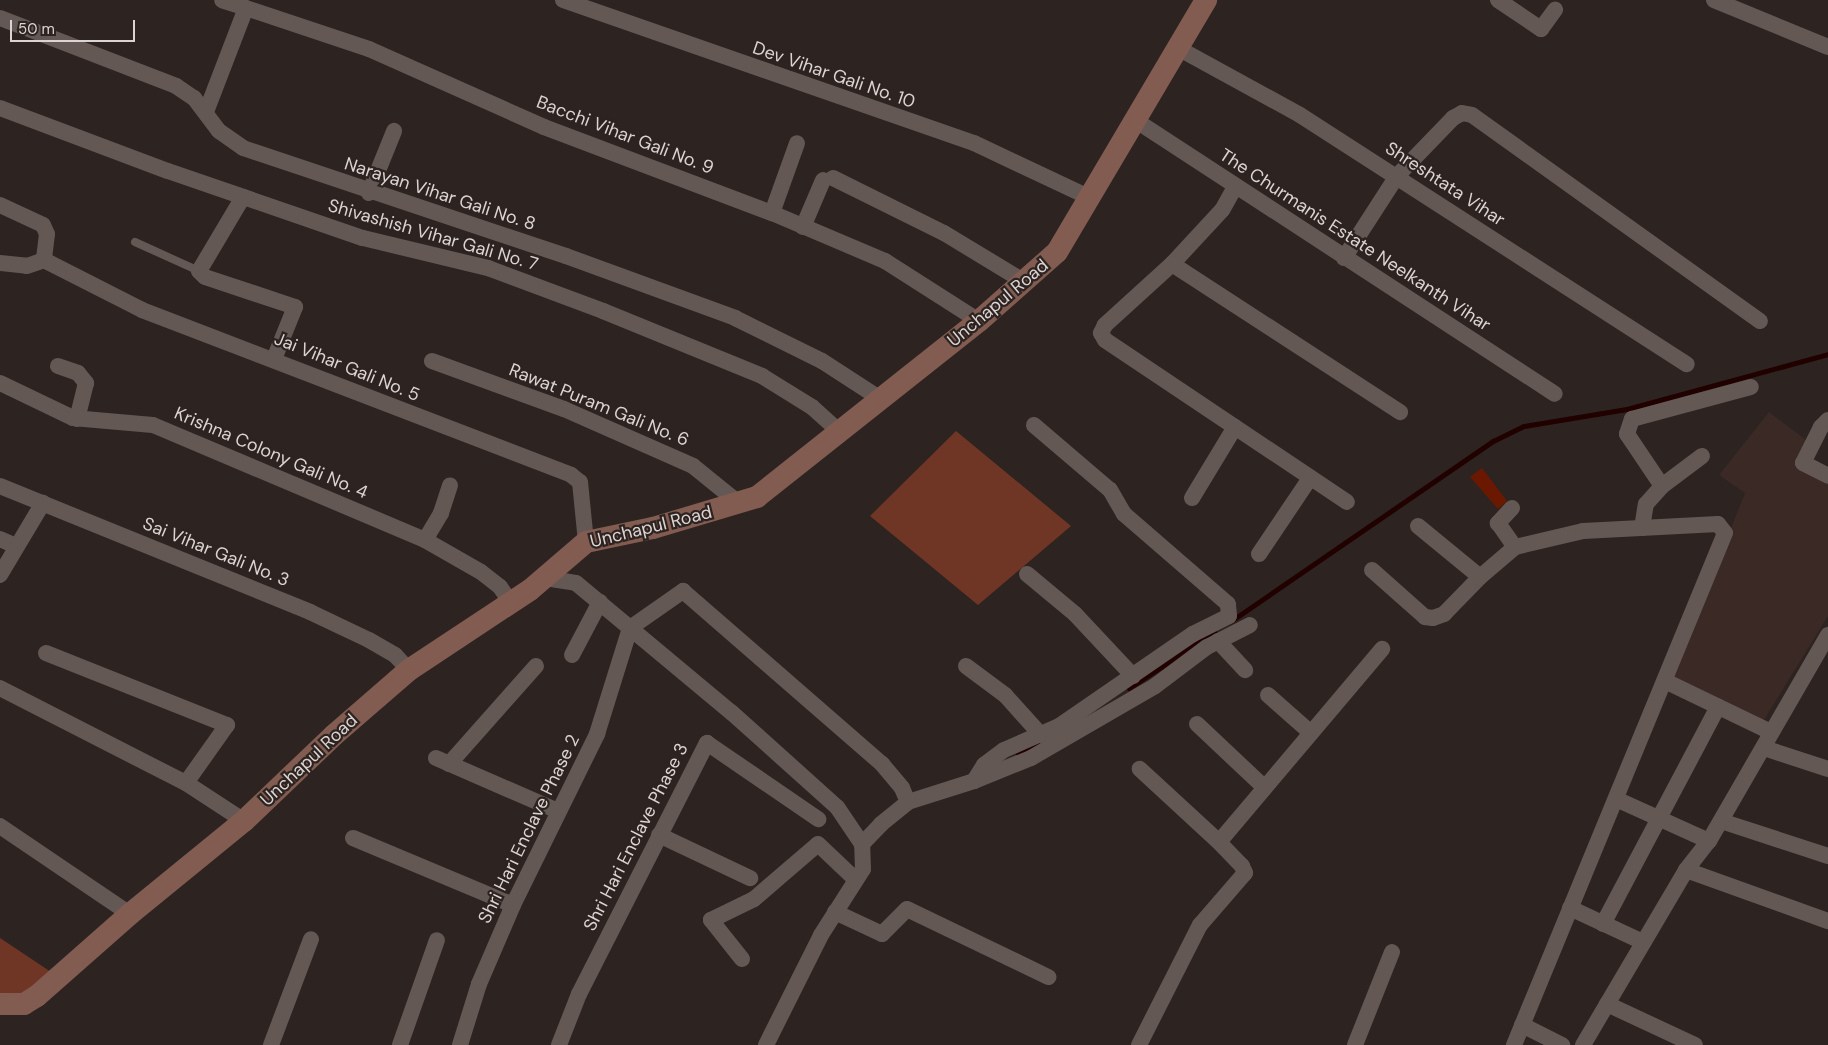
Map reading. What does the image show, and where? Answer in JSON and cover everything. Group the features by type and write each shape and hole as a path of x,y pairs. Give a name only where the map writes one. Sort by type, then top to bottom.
{"street":[{"name":"Bacchi Vihar Gali No. 9","path":"222,0 370,50 544,128 772,213 885,262 980,322"},
{"name":"Dev Vihar Gali No. 10","path":"562,0 600,6 974,143 1088,197"},
{"path":"1498,0 1542,29 1555,10"},
{"path":"1714,0 1828,47"},
{"name":"Unchapul Road","path":"0,1004 24,1004 37,996 130,914 244,821 334,735 409,670 509,600 545,578 586,542 740,504 757,497 879,398 980,322 1057,252 1202,1"},
{"path":"206,112 246,8"},
{"name":"Narayan Vihar Gali No. 8","path":"0,18 176,86 194,98 218,131 243,148 369,192 566,256 734,318 822,361 879,398"},
{"name":"Shreshtata Vihar","path":"1176,47 1300,115 1687,364"},
{"name":"Shivashish Vihar Gali No. 7","path":"0,108 243,197 363,238 488,268 688,344 762,376 812,407 839,431"},
{"path":"1344,258 1397,176 1453,118 1462,113 1472,115 1760,321"},
{"name":"The Churmanis Estate Neelkanth Vihar","path":"1134,120 1234,187 1555,394"},
{"path":"369,192 394,131"},
{"path":"772,213 797,143"},
{"path":"803,227 828,179 944,233 1025,282"},
{"path":"1234,187 1222,210 1172,264 1104,325 1101,333 1105,340 1347,502"},
{"path":"243,197 199,271 205,277 295,307 274,359"},
{"path":"0,205 43,225 46,234 44,260 28,266 0,263"},
{"name":"Jai Vihar Gali No. 5","path":"44,260 142,310 274,359 438,426 571,475 580,482 586,542"},
{"path":"1172,264 1400,412"},
{"name":"Rawat Puram Gali No. 6","path":"432,361 564,409 693,466 740,504"},
{"path":"58,366 83,376 86,383 77,419"},
{"name":"Krishna Colony Gali No. 4","path":"0,383 54,411 77,419 153,425 426,540 481,572 500,587 509,600"},
{"path":"1662,486 1627,434 1632,419 1751,387"},
{"path":"1828,420 1821,427 1803,462 1828,476"},
{"path":"974,781 984,765 1004,750 1041,735 1089,708 1193,634 1229,616 1228,604 1124,514 1110,490 1034,425"},
{"path":"1192,498 1235,426"},
{"path":"1642,528 1646,504 1662,486 1702,456"},
{"path":"1259,554 1310,478"},
{"path":"426,540 441,513 450,485"},
{"name":"Sai Vihar Gali No. 3","path":"0,486 310,612 369,640 395,655 409,670"},
{"path":"0,575 43,503"},
{"path":"1512,508 1498,523 1515,547"},
{"path":"1372,570 1425,617 1433,618 1444,614 1480,576 1515,547 1583,531 1718,524 1725,533 1514,1045"},
{"path":"1418,526 1480,576"},
{"path":"0,540 16,546"},
{"path":"1028,574 1075,614 1133,676"},
{"path":"545,578 576,583 732,712 837,807 862,844 863,869 835,912 766,1045"},
{"path":"630,628 683,591 882,764 902,788 908,802"},
{"path":"572,655 600,602"},
{"path":"862,844 908,802 974,781 1031,758 1155,686 1218,641 1250,625"},
{"name":"Shri Hari Enclave Phase 2","path":"460,1045 479,984 512,905 597,734 630,628"},
{"path":"1583,1045 1686,870 1709,841 1721,821 1828,635"},
{"path":"1218,641 1245,670"},
{"path":"1219,842 1382,649"},
{"path":"46,652 227,725 186,784"},
{"path":"536,666 442,761 558,811"},
{"path":"966,666 1004,695 1041,735"},
{"path":"1665,681 1771,732"},
{"path":"0,688 186,784 244,821"},
{"path":"1268,695 1311,733"},
{"path":"1604,924 1718,707"},
{"path":"1198,724 1265,788"},
{"name":"Shri Hari Enclave Phase 3","path":"559,1045 579,994 707,742 818,819"},
{"path":"1764,748 1828,769"},
{"path":"1139,1045 1200,925 1245,873 1242,866 1219,842 1140,769"},
{"path":"1616,800 1709,841"},
{"path":"1721,821 1828,856"},
{"path":"0,826 130,914"},
{"path":"659,835 750,878"},
{"path":"353,838 512,905"},
{"path":"742,959 711,920 754,899 818,844 856,880"},
{"path":"1686,870 1828,921"},
{"path":"1570,908 1642,942"},
{"path":"835,912 882,934 908,909 1048,977"},
{"path":"271,1045 311,938"},
{"path":"400,1045 437,940"},
{"path":"1355,1045 1392,952"},
{"path":"1607,1004 1695,1045"},
{"path":"1522,1025 1562,1045"}],"lane":[{"path":"135,242 199,271"}],"shaded area":[{"path":"1769,412 1810,443 1799,465 1828,482 1828,616 1764,720 1671,678 1745,493 1719,475"},
{"path":"956,431 1071,526 978,605 870,516"},
{"path":"0,938 54,974 26,996 0,997"}],"building":[{"path":"1482,468 1507,501 1498,509 1470,477"}],"waterway":[{"path":"1231,621 1493,441 1524,426 1627,409 1828,354"},
{"path":"1129,688 1214,632"},
{"path":"1018,755 1043,742"}]}
